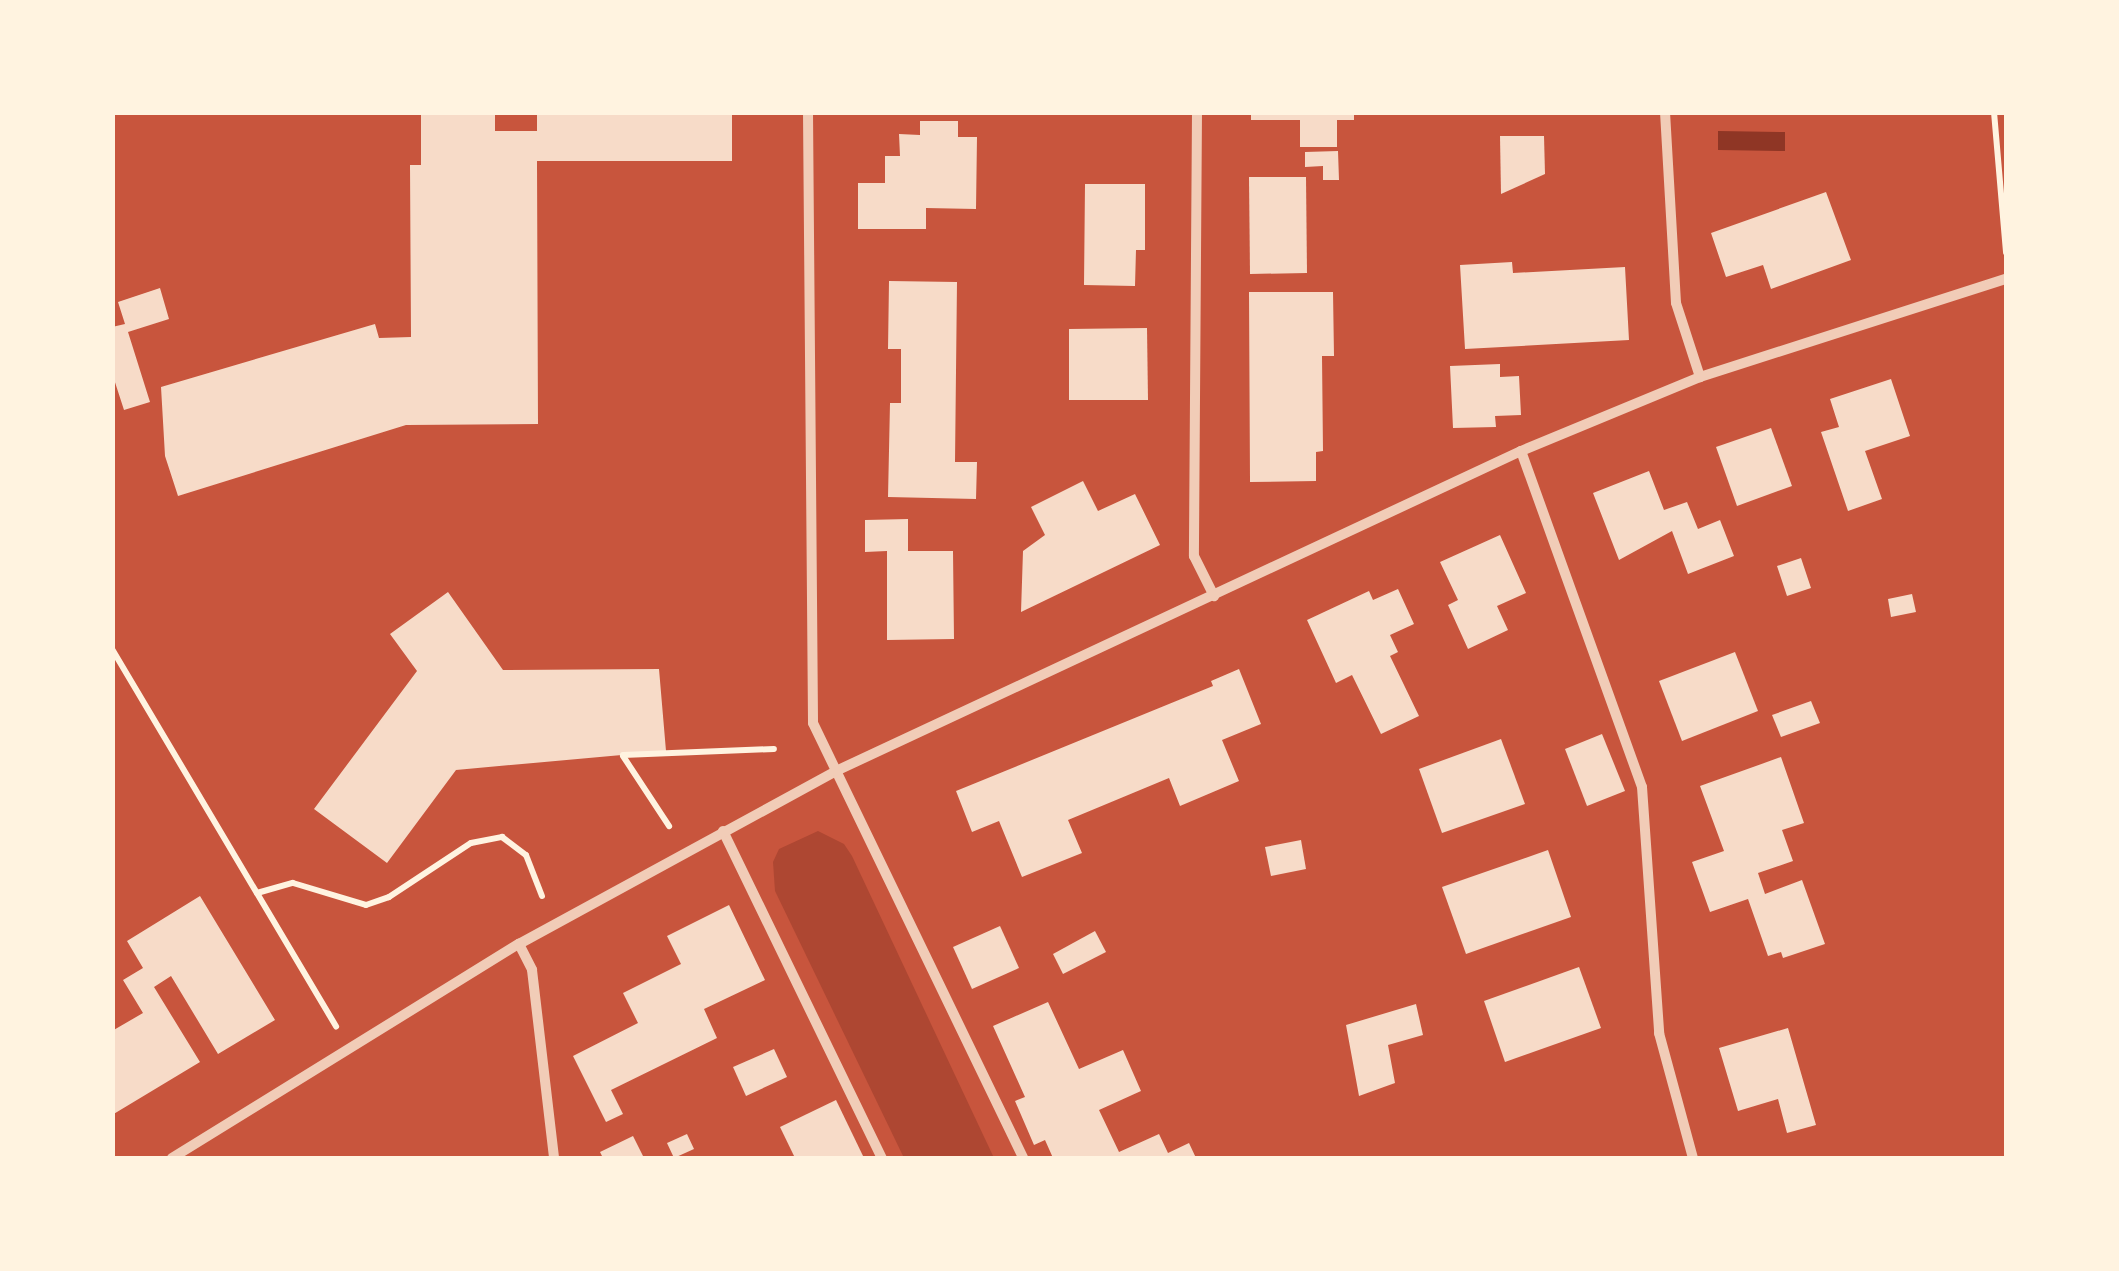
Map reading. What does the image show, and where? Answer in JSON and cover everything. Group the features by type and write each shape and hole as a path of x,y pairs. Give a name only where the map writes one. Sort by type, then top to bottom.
{"street":[{"path":"808,112 813,723 1023,1158"},
{"path":"1197,112 1194,556 1214,596"},
{"path":"1665,112 1676,303 1700,377"},
{"path":"172,1158 519,944 836,772 1522,451 1700,377 2006,279"},
{"path":"1522,451 1642,788 1659,1033 1693,1158"},
{"path":"723,831 882,1158"},
{"path":"519,944 532,970 554,1158"}],"path":[{"path":"1994,112 2006,254"},
{"path":"112,648 336,1026"},
{"path":"669,826 623,755 774,748"},
{"path":"257,893 294,883 366,905 389,898 471,843 502,837 526,855 542,896"}],"shaded area":[{"path":"1718,131 1785,132 1785,151 1718,150"},
{"path":"818,831 844,844 852,856 994,1158 904,1158 775,891 773,862 779,849"}],"building":[{"path":"421,112 495,112 495,131 537,131 537,112 732,112 732,161 537,161 538,424 406,425 178,496 165,456 161,387 375,324 379,338 411,337 410,165 421,165"},
{"path":"1251,112 1354,112 1354,120 1337,120 1337,147 1300,147 1300,120 1251,120"},
{"path":"920,121 958,121 958,137 977,137 976,209 926,208 926,229 858,229 858,183 885,183 885,156 900,156 899,134 920,135"},
{"path":"1500,136 1544,136 1545,174 1501,194"},
{"path":"1338,151 1339,180 1323,180 1323,166 1305,167 1305,152"},
{"path":"1249,177 1306,177 1307,273 1250,274"},
{"path":"1085,184 1145,184 1145,250 1136,250 1135,286 1084,285"},
{"path":"1826,192 1851,260 1771,289 1763,265 1726,277 1711,233"},
{"path":"1512,262 1513,273 1625,267 1629,340 1465,349 1460,265"},
{"path":"889,281 957,282 955,462 977,462 976,499 888,497 890,403 901,403 901,349 888,349"},
{"path":"160,288 169,319 128,332 150,402 124,410 112,373 112,327 125,324 118,302"},
{"path":"1249,292 1333,292 1334,356 1322,356 1323,451 1316,452 1316,481 1250,482"},
{"path":"1147,328 1148,400 1069,400 1069,329"},
{"path":"1500,364 1500,377 1519,376 1521,415 1495,416 1496,427 1453,428 1450,366"},
{"path":"1891,379 1910,436 1865,451 1882,499 1848,511 1821,432 1839,427 1830,399"},
{"path":"1771,428 1792,486 1737,506 1716,447"},
{"path":"1649,471 1664,510 1687,502 1698,529 1720,520 1734,556 1688,574 1672,531 1619,560 1593,493"},
{"path":"1083,481 1098,511 1135,494 1160,545 1021,612 1023,551 1045,535 1031,507"},
{"path":"908,519 908,551 953,551 954,639 887,640 887,551 865,552 865,520"},
{"path":"1500,535 1526,593 1497,606 1508,630 1468,649 1448,605 1458,600 1440,562"},
{"path":"1801,558 1811,588 1787,596 1777,566"},
{"path":"1398,589 1414,624 1390,635 1398,652 1390,656 1419,716 1381,734 1352,675 1336,683 1307,620 1369,591 1373,600"},
{"path":"448,592 503,670 659,669 666,751 456,770 387,863 314,809 417,671 390,634"},
{"path":"1912,594 1916,612 1891,617 1888,599"},
{"path":"1735,652 1758,711 1682,741 1659,681"},
{"path":"1239,669 1261,724 1222,740 1239,781 1180,806 1169,778 1068,820 1082,853 1022,877 999,821 972,832 956,791 1213,686 1211,681"},
{"path":"1811,701 1820,723 1781,737 1772,715"},
{"path":"1602,734 1625,791 1587,806 1565,749"},
{"path":"1501,739 1525,804 1442,833 1419,769"},
{"path":"1781,757 1804,823 1782,830 1793,861 1758,873 1765,894 1802,880 1825,944 1783,958 1781,952 1768,956 1748,899 1710,912 1692,862 1724,851 1700,786"},
{"path":"1301,840 1306,869 1271,876 1265,847"},
{"path":"1548,850 1571,917 1466,954 1442,887"},
{"path":"200,896 275,1020 218,1054 171,976 154,987 200,1062 112,1115 112,1031 143,1013 123,980 143,968 127,941"},
{"path":"729,905 765,980 704,1009 717,1038 611,1090 623,1114 606,1122 573,1056 638,1023 623,993 681,964 667,936"},
{"path":"1000,926 1019,968 972,989 953,947"},
{"path":"1095,931 1106,952 1063,974 1053,954"},
{"path":"1579,967 1601,1028 1505,1062 1484,1001"},
{"path":"1048,1002 1079,1069 1123,1050 1141,1091 1099,1110 1119,1152 1159,1134 1168,1153 1189,1143 1196,1158 1053,1158 1045,1140 1034,1145 1015,1101 1025,1097 993,1026"},
{"path":"1416,1004 1423,1035 1388,1045 1395,1083 1359,1096 1346,1025"},
{"path":"1788,1028 1816,1125 1787,1133 1778,1099 1738,1111 1719,1048"},
{"path":"774,1049 787,1077 746,1096 733,1067"},
{"path":"836,1100 864,1158 795,1158 780,1127"},
{"path":"687,1134 694,1149 674,1158 667,1143"},
{"path":"633,1136 644,1158 603,1158 600,1152"}]}
